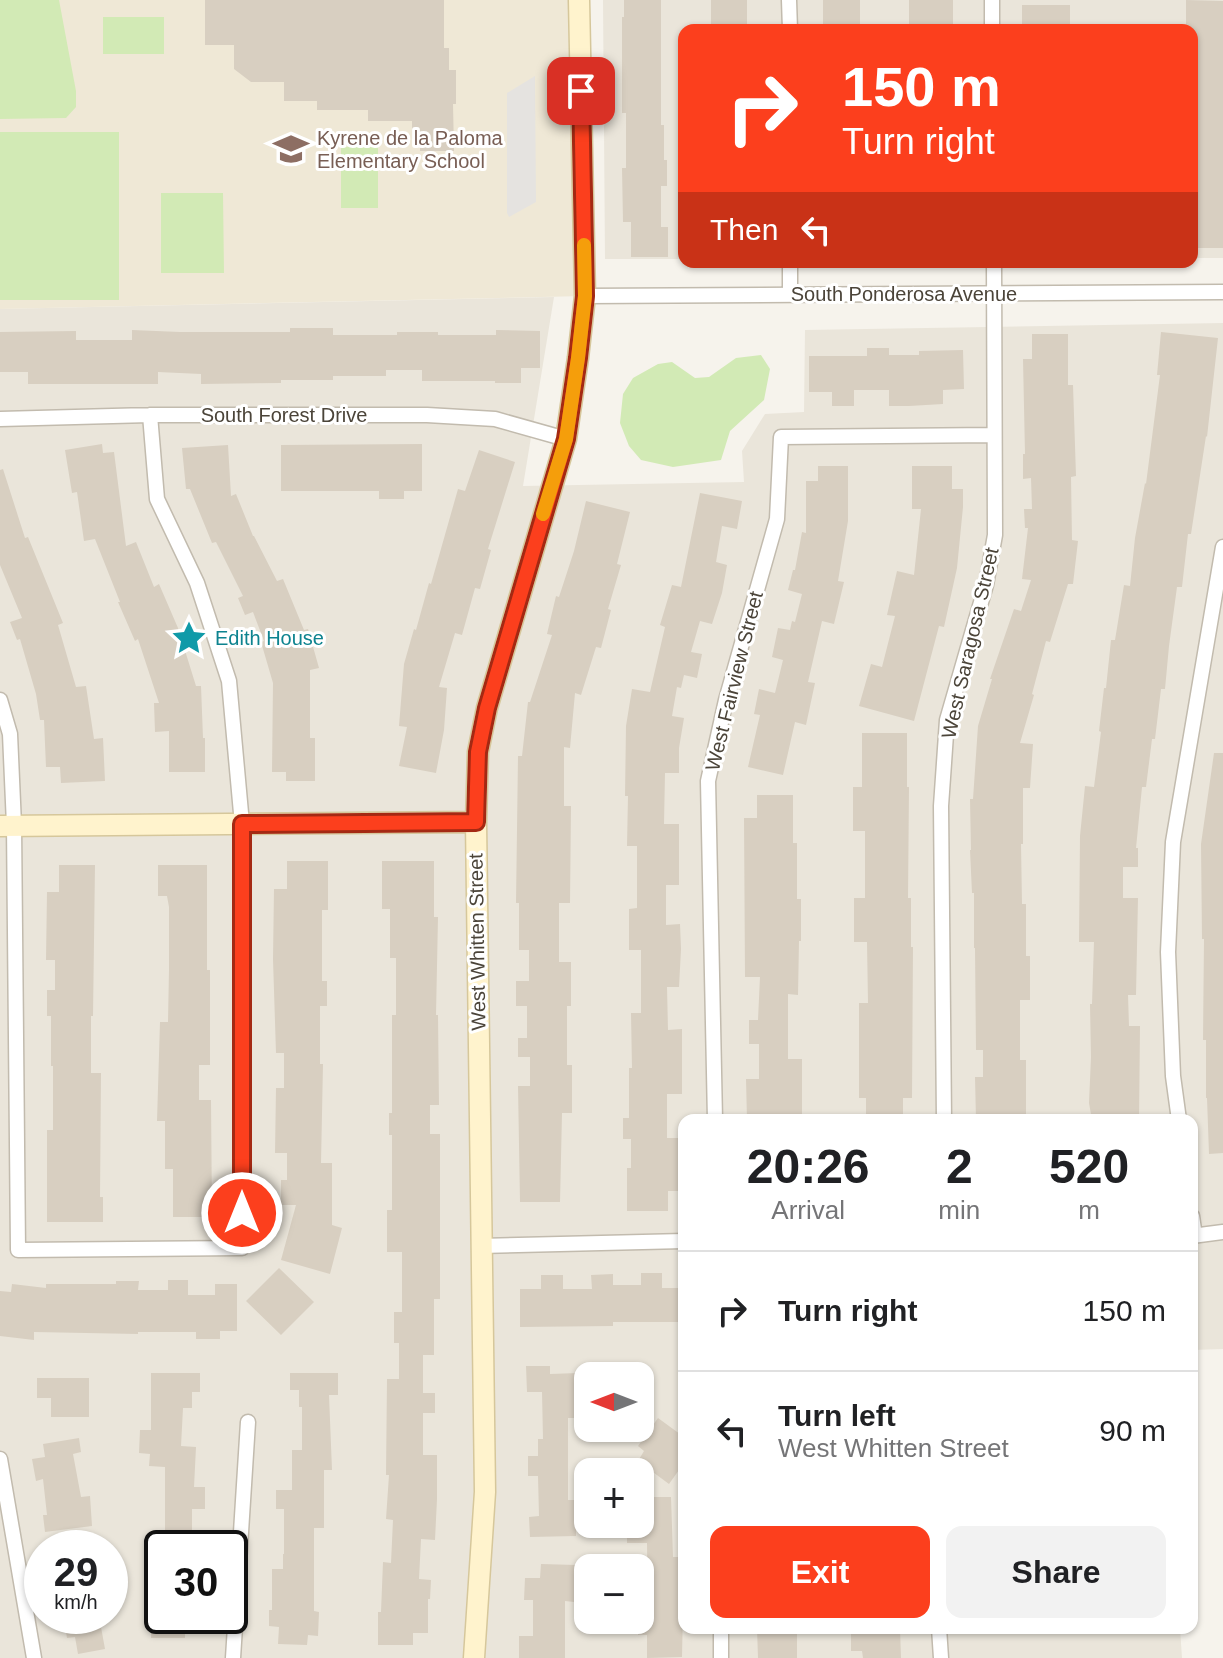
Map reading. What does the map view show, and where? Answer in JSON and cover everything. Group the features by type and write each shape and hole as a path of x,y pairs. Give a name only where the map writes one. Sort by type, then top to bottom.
{"street":[{"name":"West Whitten Street","path":"474,1658 485,1492 480,1246 478,752 487,708 566,439 578,358 585,296 579,0"},
{"path":"789,0 790,24"},
{"path":"992,0 992,24"},
{"path":"790,268 790,294"},
{"name":"West Saragosa Street","path":"944,1114 941,806 947,720 986,585 995,535 994,268"},
{"name":"South Ponderosa Avenue","path":"585,296 1223,292"},
{"path":"0,700 10,734 7,826 18,1250 242,1248 242,824 229,681 197,583 157,499 150,415"},
{"name":"South Forest Drive","path":"0,419 150,415 427,415 495,419 566,439"},
{"name":"West Fairview Street","path":"715,1114 708,781 726,700 777,519 781,437 994,435"},
{"path":"1178,1114 1173,1076 1168,952 1173,842 1223,547"},
{"path":"7,826 476,822"},
{"path":"1198,1235 1223,1232"},
{"path":"480,1246 678,1241"},
{"path":"233,1658 248,1422"},
{"path":"0,1459 34,1658"},
{"path":"721,1634 721,1658"},
{"path":"939,1634 941,1658"}],"shaded area":[{"name":"Kyrene de la Paloma Elementary School","path":"0,0 579,0 585,296 0,309"},
{"path":"603,0 1223,0 1223,258 1198,258 1198,24 678,24 678,259 605,259"},
{"path":"535,76 536,202 509,217 507,93"},
{"path":"554,297 523,486 744,482 742,451 765,414 804,412 805,330 1223,323 1223,1349 1198,1350 1198,1114 678,1114 678,1634 1180,1634 1182,1658 0,1658 0,309"}],"green space":[{"path":"0,0 59,0 76,91 76,107 66,118 0,119"},
{"path":"103,17 164,17 164,54 103,54"},
{"path":"0,132 119,132 119,300 0,300"},
{"path":"341,147 378,147 378,208 341,208"},
{"path":"161,193 223,193 224,273 161,273"},
{"path":"761,355 770,369 764,400 730,431 721,460 673,467 641,460 629,446 620,423 623,394 633,378 658,364 672,362 695,378 709,377 736,358"}],"building":[{"path":"205,0 444,0 444,48 449,48 449,70 456,70 454,151 420,151 420,139 412,139 412,121 368,121 368,110 317,110 317,101 284,101 284,82 251,82 234,69 234,45 205,45"},
{"path":"624,0 661,0 661,125 664,125 667,186 661,186 661,227 668,227 668,257 631,257 631,222 623,222 622,168 626,168 626,113 622,113"},
{"path":"711,0 747,0 747,24 711,24"},
{"path":"823,0 860,0 860,24 823,24"},
{"path":"909,0 953,0 953,24 909,24"},
{"path":"1186,0 1223,1 1223,248 1198,248 1198,24 1186,24"},
{"path":"1022,5 1070,5 1070,24 1022,24"},
{"path":"290,328 333,328 333,335 438,332 438,335 496,335 496,330 540,331 540,368 521,368 521,383 422,381 422,370 386,370 386,376 333,376 333,380 281,380 281,383 201,384 201,374 158,372 158,384 28,384 28,372 0,372 0,332 76,331 76,340 132,340 132,330 290,332"},
{"path":"1161,332 1218,338 1207,437 1191,534 1188,534 1182,587 1177,587 1165,689 1161,689 1146,787 1142,787 1136,848 1138,867 1123,867 1123,898 1138,898 1136,995 1128,995 1129,1026 1140,1026 1139,1114 1091,1114 1090,1004 1094,942 1079,942 1080,836 1085,786 1094,787 1111,640 1115,640 1124,585 1130,586 1160,375 1157,375"},
{"path":"1032,334 1068,334 1068,385 1073,385 1076,476 1071,477 1072,540 1078,541 1073,584 1068,584 1050,642 1046,641 1020,743 1033,744 1030,788 1023,788 1021,844 1026,956 1030,956 1030,1000 1020,1000 1020,1060 1026,1060 1026,1114 976,1114 975,1077 983,1077 983,1050 976,1050 970,799 973,799 978,726 990,679 1014,609 1021,611 1031,580 1022,579 1028,528 1025,528 1024,509 1032,509 1031,478 1023,479 1023,359 1032,359"},
{"path":"867,348 889,348 889,355 963,350 964,389 943,390 943,404 909,406 889,406 889,390 854,390 854,406 832,406 832,392 809,392 809,356 867,356"},
{"path":"102,444 103,453 114,452 126,546 136,542 154,587 159,584 178,628 196,686 201,686 205,772 169,772 169,731 155,732 154,703 159,703 138,639 135,641 118,602 95,539 84,541 77,492 72,493 65,450"},
{"path":"422,444 422,491 404,491 404,499 379,499 379,491 281,491 281,445"},
{"path":"228,445 231,496 236,494 253,536 277,581 283,579 304,630 308,629 319,668 310,670 310,738 315,738 315,781 286,781 286,772 272,772 273,683 261,642 264,641 253,612 245,615 238,598 243,596 216,542 212,543 190,489 186,489 182,448"},
{"path":"479,450 515,462 488,549 491,550 480,589 475,588 462,635 455,633 439,687 447,688 444,730 436,773 399,766 407,727 399,726 404,664 458,489 465,491"},
{"path":"818,466 848,466 848,521 838,581 844,582 834,624 822,621 808,682 815,683 806,725 795,722 783,775 748,767 760,715 754,714 759,689 775,693 783,660 772,657 778,628 790,630 792,621 795,622 802,594 788,590 802,532 806,533 806,481 818,481"},
{"path":"912,466 952,466 952,489 963,489 957,568 944,627 939,626 914,721 859,706 871,664 882,667 895,616 887,615 897,571 914,575 921,509 912,509"},
{"path":"3,469 25,538 28,537 63,623 58,625 76,687 86,686 94,739 103,738 105,781 61,783 60,767 46,767 44,720 40,720 20,639 17,640 10,622 22,618 0,565 0,470"},
{"path":"700,493 742,501 737,529 722,526 716,562 727,565 712,624 700,621 691,652 702,654 697,678 684,675 681,688 677,687 672,716 684,718 679,773 665,773 664,824 679,824 679,885 666,885 666,925 680,924 681,949 679,987 667,987 668,1030 682,1029 682,1094 667,1094 667,1138 678,1138 678,1191 668,1191 668,1211 627,1211 631,1139 623,1139 623,1118 629,1118 631,1013 641,1013 641,950 629,950 629,909 637,908 637,846 627,846 626,726 632,689 650,692 665,627 660,625 672,585 681,587"},
{"path":"586,501 630,512 601,648 596,647 581,695 575,693 570,748 564,747 564,806 571,806 570,903 559,903 559,962 571,962 567,1065 572,1065 572,1113 562,1113 560,1202 520,1202 518,1086 530,1086 530,1057 518,1057 518,1038 527,1038 527,1006 516,1006 516,981 529,981 529,950 519,950 519,903 516,903 518,756 522,756 528,702 552,635 547,634 556,596 559,597 574,551"},
{"path":"862,733 907,733 908,898 911,898 913,947 912,1098 903,1098 903,1114 866,1114 866,1098 859,1098 859,1003 868,1003 867,942 854,942 854,898 865,898 865,831 853,831 853,787 862,787"},
{"path":"1214,753 1223,753 1223,1153 1209,1154 1206,1040 1203,1040 1201,844"},
{"path":"757,795 793,795 793,843 797,843 801,941 798,995 788,994 788,1059 802,1059 802,1114 747,1114 746,1079 759,1079 759,1044 749,1044 749,1020 758,1020 760,977 745,977 744,818 757,818"},
{"path":"287,861 328,861 328,910 322,910 322,981 327,981 327,1006 320,1006 320,1064 323,1064 321,1163 332,1163 332,1225 342,1228 330,1274 281,1260 296,1205 281,1205 281,1180 287,1180 287,1153 275,1153 276,1088 284,1088 284,1053 276,1053 274,889 287,889"},
{"path":"382,861 434,861 434,917 438,917 436,1015 439,1105 430,1105 430,1134 440,1134 440,1299 434,1299 434,1355 423,1355 423,1393 435,1393 435,1413 423,1413 423,1455 437,1455 437,1499 435,1540 421,1539 419,1579 431,1580 428,1633 413,1633 413,1645 378,1645 383,1562 391,1563 393,1520 386,1519 389,1475 386,1475 387,1379 399,1379 399,1343 394,1343 394,1312 402,1312 402,1252 387,1252 387,1210 392,1210 389,1113 392,1113 392,1015 396,1015 396,958 390,958 390,909 382,909"},
{"path":"59,865 95,865 91,1073 101,1073 100,1197 103,1197 103,1222 47,1222 47,1130 53,1130 53,1066 47,990 55,990 55,960 46,960 47,892 59,892"},
{"path":"158,865 207,865 210,1065 199,1065 199,1100 211,1100 212,1217 173,1217 173,1169 165,1169 165,1121 157,1121 160,1022 168,1022 169,970 169,907 167,896 158,896"},
{"path":"279,1268 314,1302 281,1335 246,1301"},
{"path":"641,1273 662,1273 662,1288 678,1288 678,1322 520,1327 520,1289 541,1289 541,1275 563,1275 563,1289 592,1289 591,1275 613,1274 613,1285 641,1285"},
{"path":"168,1280 188,1280 188,1295 215,1295 215,1284 237,1284 237,1331 220,1331 220,1339 196,1339 196,1332 34,1332 34,1340 0,1336 0,1291 11,1292 12,1284 46,1288 46,1284 139,1281 138,1290 168,1290"},
{"path":"526,1366 550,1366 550,1374 574,1373 574,1418 568,1418 568,1500 574,1500 574,1536 530,1537 529,1517 539,1516 538,1476 528,1476 528,1456 538,1456 538,1439 543,1439 542,1392 527,1392"},
{"path":"151,1373 200,1373 200,1392 192,1392 192,1408 183,1408 181,1446 196,1447 194,1487 205,1487 205,1509 192,1509 192,1530 165,1530 165,1467 149,1466 150,1454 139,1453 140,1430 151,1430"},
{"path":"290,1373 338,1373 338,1395 329,1395 332,1470 324,1470 324,1528 314,1528 314,1611 319,1612 318,1636 308,1635 307,1645 278,1644 279,1627 269,1626 272,1569 283,1569 284,1554 284,1509 276,1509 276,1490 292,1490 292,1450 302,1450 302,1407 299,1407 299,1390 290,1390"},
{"path":"37,1378 89,1378 89,1417 51,1417 51,1398 37,1398"},
{"path":"658,1418 678,1433 678,1471 669,1484 654,1473 654,1458 640,1458 644,1451 638,1446 641,1442 654,1442 654,1424"},
{"path":"79,1438 81,1452 73,1454 81,1497 90,1496 92,1526 45,1530 43,1515 47,1515 43,1479 36,1481 32,1459 45,1457 43,1444"},
{"path":"654,1497 671,1497 673,1557 678,1557 678,1634 682,1634 682,1657 647,1658 647,1635 638,1634 654,1634 654,1554 647,1554 647,1543 627,1543 627,1538 654,1538"},
{"path":"541,1564 574,1565 574,1602 565,1601 565,1658 519,1658 519,1636 533,1636 533,1600 524,1600 525,1578 540,1578"},
{"path":"66,1634 102,1634 105,1649 78,1654 75,1637 67,1638"},
{"path":"151,1634 185,1634 185,1638 151,1638"},
{"path":"757,1634 797,1634 797,1658 758,1658"},
{"path":"851,1634 900,1634 901,1658 863,1658 862,1651 851,1651"}],"slow traffic":[{"path":"543,514 566,439 585,296 584,245"}],"place":[{"name":"Kyrene de la Paloma Elementary School","path":"291,149"},
{"name":"Edith House","path":"189,638"}],"route":[{"path":"242,1213 242,824 476,822 478,752 487,708 566,439 578,358 585,296 581,91"}]}
